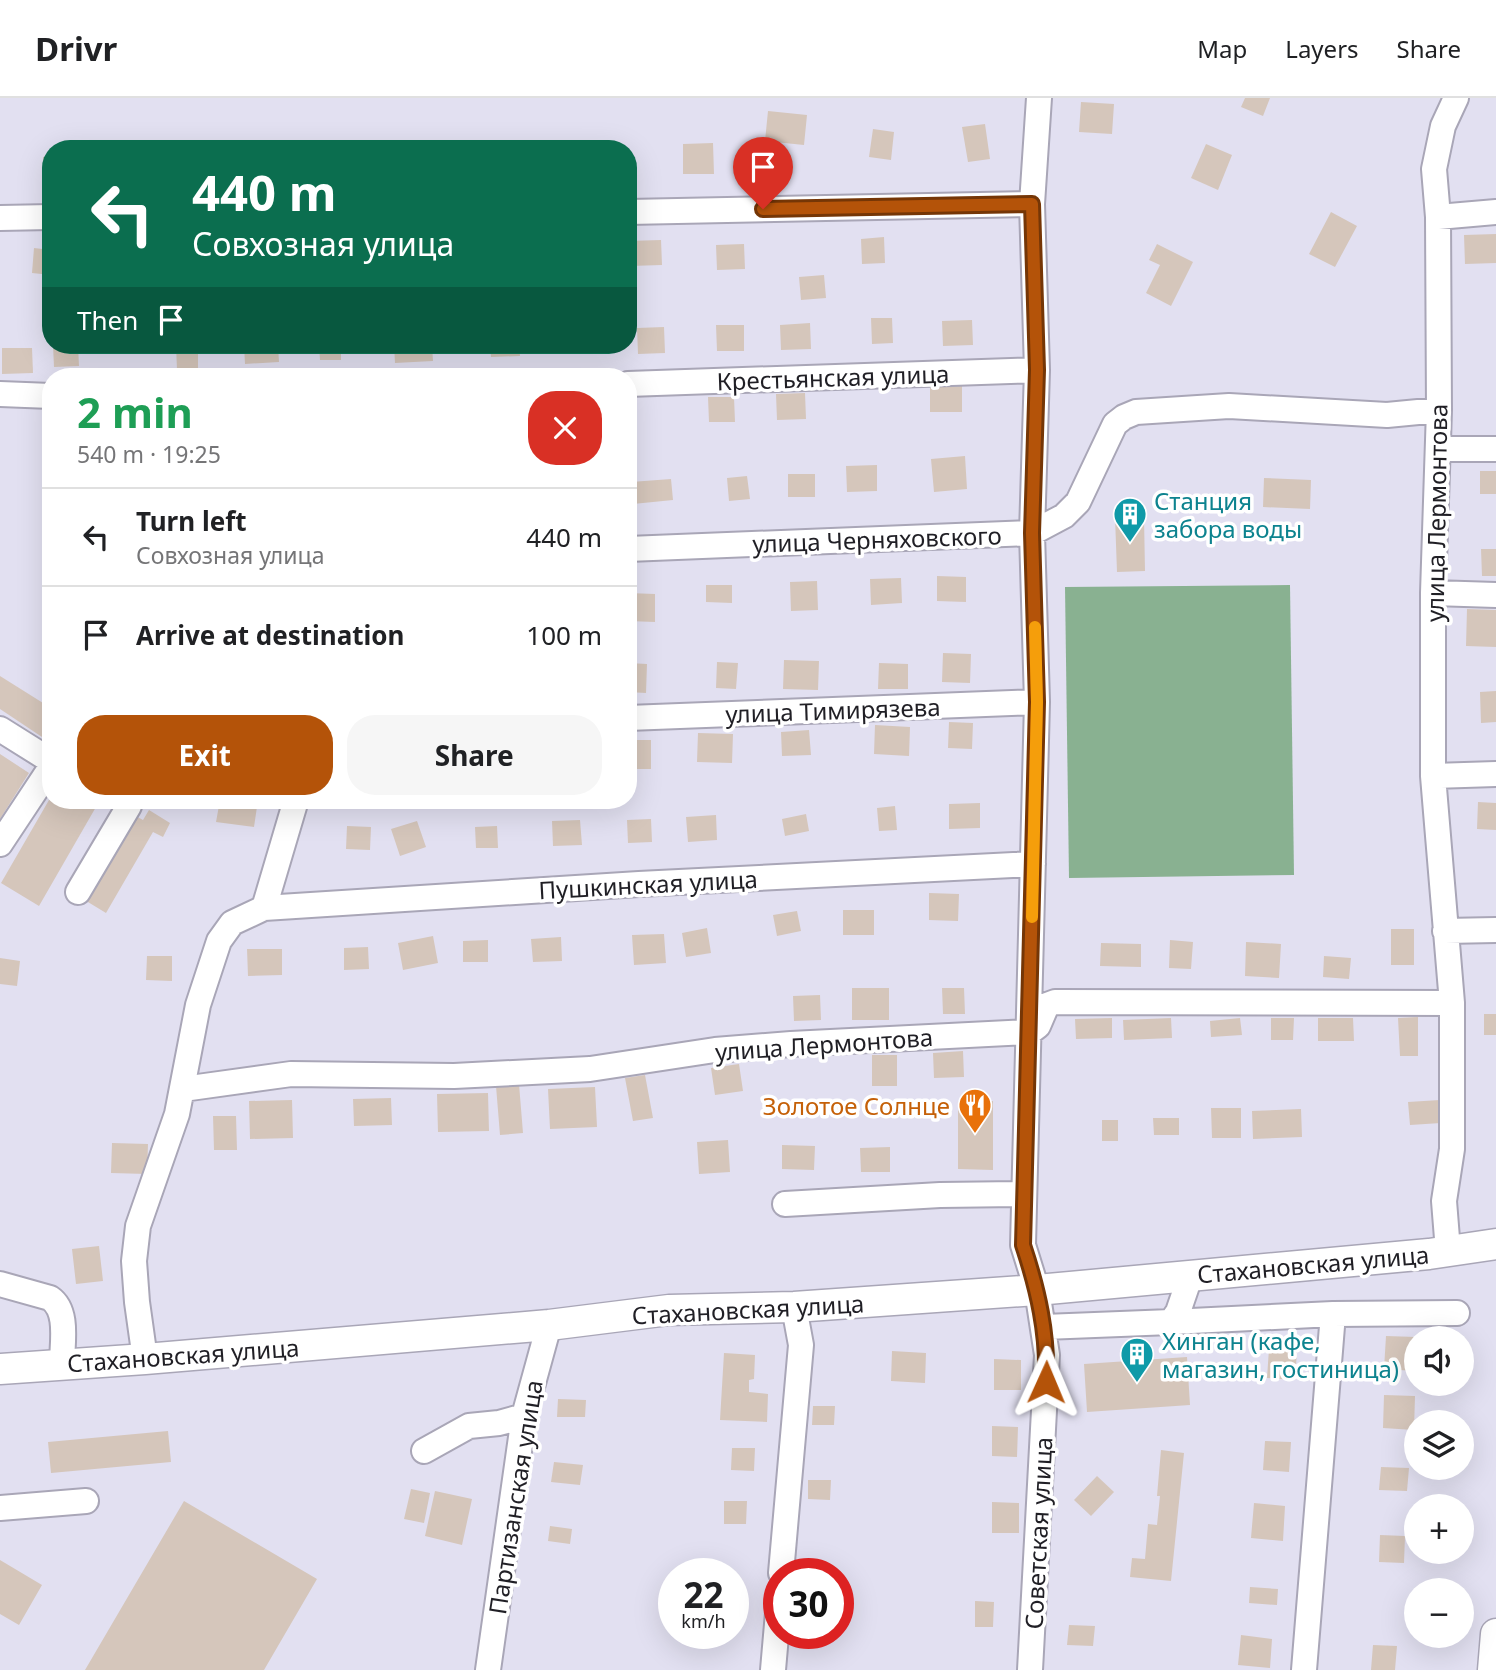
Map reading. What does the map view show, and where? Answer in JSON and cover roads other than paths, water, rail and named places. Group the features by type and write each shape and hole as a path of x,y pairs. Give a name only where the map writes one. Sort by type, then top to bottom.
{"main road":[{"name":"Стахановская улица","path":"0,1369 549,1325 669,1310 794,1307 1037,1290 1448,1251 1496,1244"},
{"path":"1493,1670 1496,1634"}],"street":[{"name":"Советская улица","path":"1030,1670 1047,1355 1037,1290 1023,1245 1037,702 1032,533 1037,370 1032,204 1039,98"},
{"name":"улица Лермонтова","path":"1448,1251 1444,1201 1452,1149 1452,1003 1433,776 1433,593 1439,410 1438,217 1434,169 1443,126 1456,98"},
{"path":"637,212 1032,204"},
{"path":"1438,217 1496,212"},
{"path":"0,218 42,217"},
{"name":"Крестьянская улица","path":"637,384 1037,370"},
{"path":"0,394 42,396"},
{"name":"улица Черняховского","path":"637,549 1032,533 1064,516 1078,502 1115,424 1136,412 1230,406 1387,415 1439,410"},
{"path":"1438,449 1496,449"},
{"path":"1433,593 1496,595"},
{"name":"улица Тимирязева","path":"637,718 1037,702"},
{"path":"0,729 42,755"},
{"path":"1433,776 1496,774"},
{"path":"0,844 42,781"},
{"path":"78,892 127,809"},
{"path":"145,1359 134,1261 138,1226 177,1114 198,1006 219,941 232,923 264,908 293,809"},
{"name":"Пушкинская улица","path":"264,908 639,884 1033,864"},
{"path":"1446,931 1496,930"},
{"path":"1030,1032 1038,1026 1047,1005 1055,1002 1452,1003"},
{"name":"улица Лермонтова","path":"183,1089 291,1074 454,1076 590,1069 715,1050 1030,1032"},
{"path":"785,1204 940,1195 1024,1194"},
{"path":"1171,1322 1178,1311 1191,1274"},
{"path":"0,1284 50,1298 57,1303 62,1314 62,1364"},
{"path":"782,1558 801,1345 794,1307"},
{"path":"1044,1326 1333,1314 1457,1313"},
{"path":"1304,1670 1333,1314"},
{"name":"Партизанская улица","path":"484,1667 524,1416 549,1325"},
{"path":"424,1451 469,1426 499,1423 524,1416"},
{"path":"0,1508 86,1501"},
{"path":"773,1670 775,1649"}],"place":[{"name":"Станция забора воды","path":"1130,544"},
{"name":"Золотое Солнце","path":"975,1135"},
{"name":"Хинган (кафе, магазин, гостиница)","path":"1137,1384"}]}
